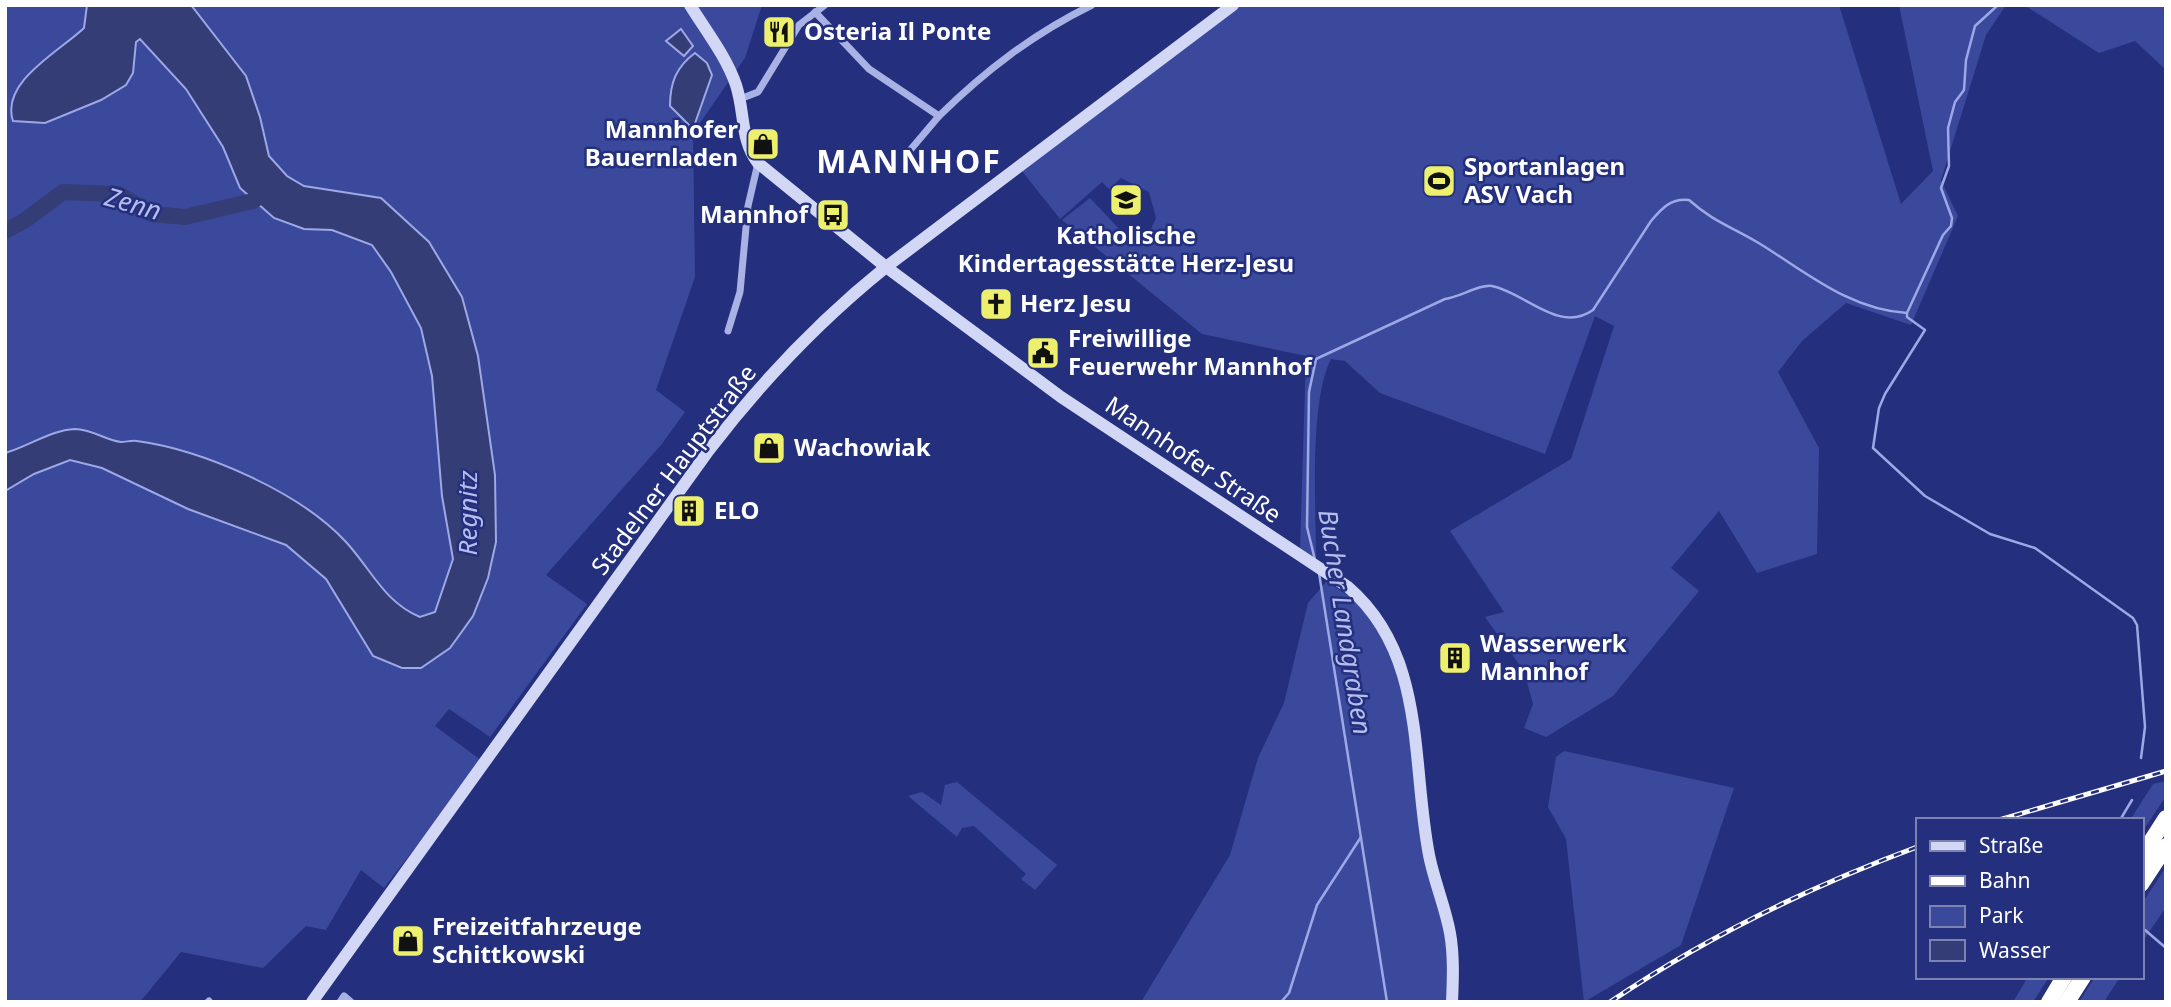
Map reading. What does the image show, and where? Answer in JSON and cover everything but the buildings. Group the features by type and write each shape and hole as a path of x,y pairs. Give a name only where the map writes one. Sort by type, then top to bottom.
{"highway":[{"path":"2143,854 2166,818"},
{"path":"2143,881 2166,846"},
{"path":"2049,1002 2063,979"},
{"path":"2067,1002 2082,979"}],"main road":[{"name":"Mannhofer Straße","path":"690,5 731,72 740,99 748,147 758,163 886,267 1061,397 1333,577 1363,600 1375,614 1393,643 1403,670 1429,858 1450,934 1452,1002"},
{"name":"Stadelner Hauptstraße","path":"312,1002 721,435 801,344 886,267 1233,5"}],"street":[{"path":"740,99 758,92 799,25 825,5"},
{"path":"906,155 972,83 1020,45 1092,5"},
{"path":"815,12 869,69 939,117"},
{"path":"728,331 740,292 748,206 758,163"},
{"path":"340,1002 344,996 351,1002"}],"green space":[{"path":"5,5 87,5 86,15 92,5 762,5 745,58 693,133 695,277 656,390 685,412 661,445 546,575 587,604 490,737 449,709 435,726 482,761 384,888 361,870 326,930 306,926 263,968 181,952 140,1002 5,1002"},
{"path":"1233,5 1839,5 1901,204 1933,171 1899,5 2006,5 1986,35 1941,180 1958,216 1911,325 1846,303 1802,341 1778,372 1819,448 1817,554 1757,573 1719,511 1671,568 1699,591 1613,696 1546,737 1524,728 1533,704 1524,671 1485,617 1504,612 1450,531 1571,459 1614,326 1595,316 1545,454 1380,393 1345,361 1331,359 1319,401 1315,485 1316,560 1300,549 1306,356 1202,334 1062,220 1090,198 1125,235 1150,231 1156,218 1149,192 1121,178 1109,189 1102,182 1060,219 1018,166"},
{"path":"2024,5 2166,5 2166,70 2135,41 2099,53"},
{"path":"1326,582 1339,589 1373,617 1392,640 1407,665 1427,840 1449,925 1452,1002 1141,1002 1230,855 1258,758 1284,703 1308,603"},
{"path":"1564,751 1734,788 1681,945 1584,1002 1566,839 1548,807 1556,757"},
{"path":"2166,781 2166,796 2143,831 2143,818 2131,818 2153,784"},
{"path":"957,782 1057,865 1035,890 1021,879 1026,874 974,826 962,828 957,837 908,796 922,792 941,805 945,785"},
{"path":"2166,867 2166,907 2143,941 2143,902"},
{"path":"2027,979 2048,979 2033,1002 2013,1002"},
{"path":"2094,979 2119,979 2104,1002 2079,1002"}],"water":[{"name":"Regnitz","path":"87,5 191,5 246,76 260,117 269,156 287,176 304,186 381,198 429,242 462,297 478,356 495,475 496,542 488,578 473,616 450,648 421,668 402,668 373,656 326,579 286,545 188,509 102,468 70,460 34,474 5,491 5,453 57,432 75,429 116,441 137,441 191,454 249,476 277,490 327,524 346,542 387,594 420,617 435,612 453,559 442,496 432,376 421,328 391,272 372,245 332,230 304,229 274,218 240,188 223,147 186,89 140,39 136,42 133,73 126,85 101,100 45,123 13,121 11,107 23,80 84,28"},
{"path":"681,29 693,46 684,56 666,41"},
{"path":"695,53 707,63 712,75 693,129 670,106 675,76"}],"waterway":[{"name":"Bucher Landgraben","path":"1315,560 1307,527 1309,392 1316,359 1445,299 1487,286 1505,290 1555,315 1580,316 1593,310 1651,221 1672,202 1689,200 1714,219 1847,297 1866,305 1907,313 1943,235 1951,226 1952,218 1941,188 1949,166 1948,128 1955,102 1964,90 1966,60 1975,26 1998,5"},
{"name":"Zenn","path":"5,231 24,221 63,192 118,194 152,214 185,217 253,201 267,191"},
{"path":"1907,314 1907,317 1925,330 1885,394 1879,408 1873,448 1925,496 1990,534 2035,548 2133,618 2137,625 2145,727 2141,758"},
{"name":"Bucher Landgraben","path":"1319,573 1387,1002"},
{"path":"2121,818 2132,800"},
{"path":"1281,1002 1289,993 1317,905 1361,837"},
{"path":"2145,930 2166,948"}],"railway":[{"path":"2006,818 2166,771"},
{"path":"1610,1002 1683,956 1759,915 1837,879 1916,847"}],"place":[{"name":"Osteria Il Ponte","path":"779,32"},
{"name":"Mannhofer Bauernladen","path":"763,144"},
{"name":"Sportanlagen ASV Vach","path":"1439,181"},
{"name":"Katholische Kindertagesstätte Herz-Jesu","path":"1126,200"},
{"name":"Mannhof","path":"833,215"},
{"name":"Herz Jesu","path":"996,304"},
{"name":"Freiwillige Feuerwehr Mannhof","path":"1043,353"},
{"name":"Wachowiak","path":"769,448"},
{"name":"ELO","path":"689,511"},
{"name":"Wasserwerk Mannhof","path":"1455,658"},
{"name":"Freizeitfahrzeuge Schittkowski","path":"408,941"}],"district":[{"name":"MANNHOF","path":"909,162"}]}
